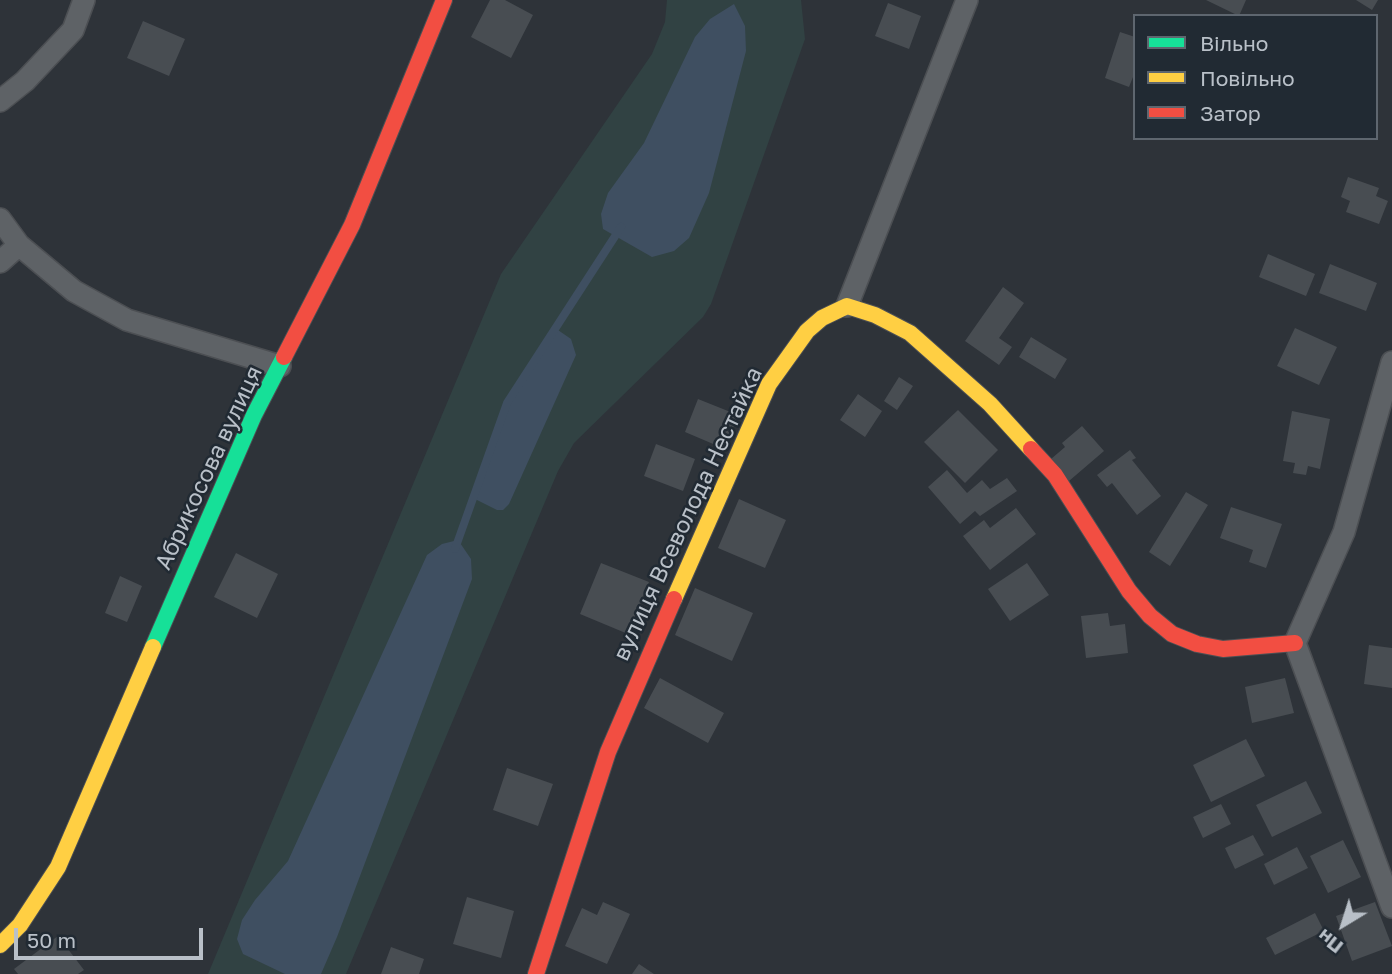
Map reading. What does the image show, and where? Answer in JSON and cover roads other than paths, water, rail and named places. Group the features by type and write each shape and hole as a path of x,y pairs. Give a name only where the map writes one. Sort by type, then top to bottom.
{"street":[{"path":"0,101 25,81 73,30 84,0"},
{"name":"Абрикосова вулиця","path":"0,945 20,925 58,867 248,428 352,225 444,0"},
{"path":"967,0 847,306 875,315 910,333 990,404 1055,475 1129,590 1150,616 1172,634 1198,644 1223,649 1294,643"},
{"path":"0,219 19,245 74,291 127,320 280,366"},
{"path":"0,262 19,245"},
{"name":"вулиця Всеволода Нестайка","path":"536,974 608,752 751,422 769,384 807,331 822,318 847,306"},
{"path":"1392,362 1343,532 1294,643 1392,908"}],"water":[{"path":"734,4 745,26 746,51 709,193 689,238 674,251 652,257 603,229 601,214 608,193 644,143 695,37 710,19"},
{"path":"555,328 571,339 576,355 509,504 503,510 497,510 473,498 507,403"},
{"path":"458,540 471,559 472,579 337,937 321,974 285,974 243,954 237,939 242,920 288,861 427,555 442,544"}],"waterway":[{"path":"455,549 507,403 621,227"}]}
